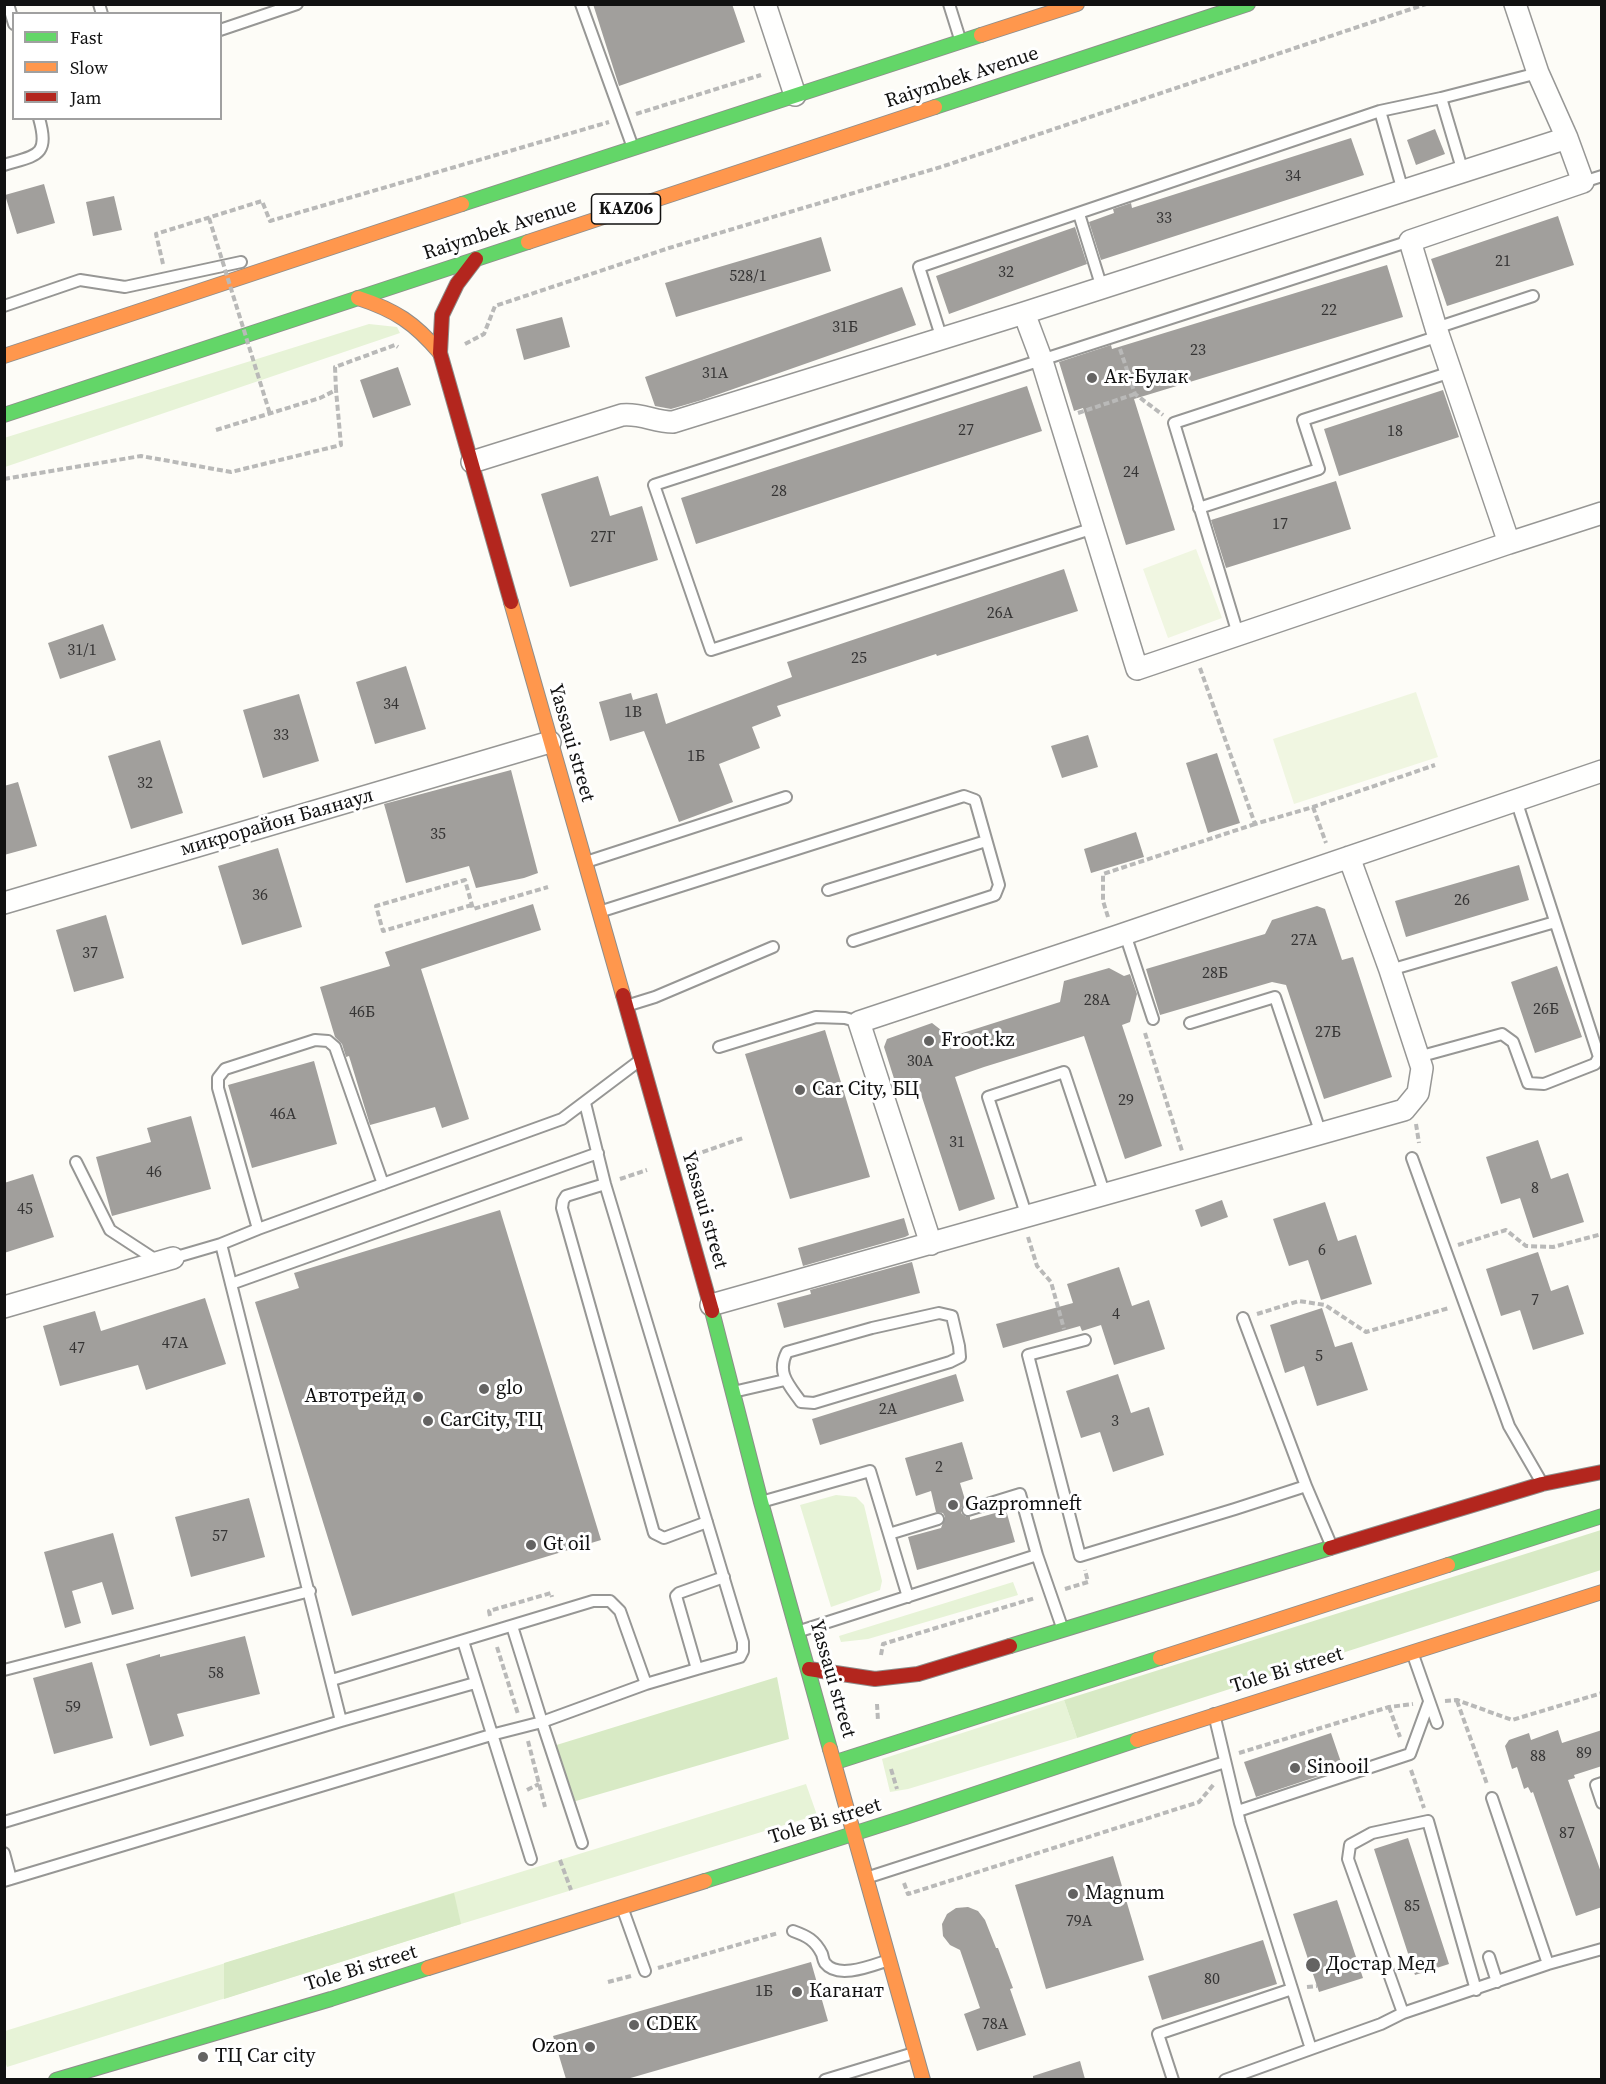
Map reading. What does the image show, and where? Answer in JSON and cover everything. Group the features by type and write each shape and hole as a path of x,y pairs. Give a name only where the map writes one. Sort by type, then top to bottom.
{"main road":[{"name":"Raiymbek Avenue","path":"4,356 1077,4"},
{"name":"Raiymbek Avenue","path":"4,415 1248,4"},
{"path":"440,353 442,315 457,284 476,259"},
{"path":"358,298 388,307 405,317 423,332 440,353"},
{"name":"Yassaui street","path":"440,353 711,1305 761,1502 836,1762 923,2079"},
{"path":"809,1669 875,1679 918,1674 1542,1484 1602,1472"},
{"path":"836,1762 1602,1515"},
{"name":"Tole Bi street","path":"56,2079 91,2075 855,1833 1214,1714 1602,1592"}],"street":[{"path":"765,4 795,95"},
{"path":"1509,543 1437,332 1410,241 1592,179 1567,138 1538,73 1515,4"},
{"path":"472,462 622,415 634,414 673,422 1024,313 1567,138"},
{"path":"1024,313 1042,361 1137,669 1602,513"},
{"name":"микрорайон Баянаул","path":"4,903 550,742"},
{"path":"931,1244 859,1022 1602,771"},
{"path":"711,1305 1105,1195 1234,1151 1321,1134 1404,1110 1418,1093 1422,1068 1390,970 1341,859"},
{"path":"4,1307 166,1260"}],"lane":[{"path":"222,29 297,4"},
{"path":"581,4 633,148"},
{"path":"949,4 961,42"},
{"path":"942,339 919,267 1380,111 1538,73"},
{"path":"1441,98 1463,172"},
{"path":"1380,111 1403,191"},
{"path":"4,165 36,156 43,146 44,136 40,120"},
{"path":"1079,213 1102,288"},
{"path":"274,254 400,227"},
{"path":"1094,528 711,650 654,485 1410,241"},
{"path":"4,306 80,280 126,287 251,259"},
{"path":"1238,634 1173,423 1437,332 1533,296"},
{"path":"1199,508 1319,469 1303,420 1451,372"},
{"path":"598,912 964,796 975,800 999,885 995,895 853,941"},
{"path":"585,862 786,797"},
{"path":"1418,1057 1502,1034 1514,1042 1528,1083 1544,1084 1595,1064 1599,1057 1516,800"},
{"path":"828,890 986,841"},
{"path":"1390,970 1555,922"},
{"path":"1125,934 1153,1019"},
{"path":"626,1006 655,997 773,947"},
{"path":"1190,1023 1275,998 1321,1134"},
{"path":"719,1047 816,1017 845,1018 859,1022"},
{"path":"258,1229 218,1088 218,1078 225,1069 315,1040 328,1041 335,1047 383,1184"},
{"path":"76,1162 110,1230 166,1260 221,1244 562,1119 641,1059"},
{"path":"1025,1218 988,1097 1064,1072 1105,1195"},
{"path":"4,1853 8,1880 542,1722 646,1684 740,1657 743,1642 605,1184 585,1103"},
{"path":"231,1284 598,1153"},
{"path":"1412,1158 1509,1426 1542,1484"},
{"path":"605,1184 566,1196 562,1208 654,1533 664,1538 707,1522"},
{"path":"221,1244 341,1721"},
{"path":"939,1313 952,1316 960,1358 950,1362 814,1403 801,1402 785,1380 782,1362 787,1352 872,1328 939,1313"},
{"path":"1243,1318 1306,1486 1332,1548"},
{"path":"1085,1340 1028,1355 1080,1556 1306,1486"},
{"path":"733,1392 785,1380"},
{"path":"761,1502 870,1470 908,1597"},
{"path":"968,1510 1020,1494 1063,1630"},
{"path":"889,1534 939,1519"},
{"path":"798,1632 1038,1555"},
{"path":"697,1669 676,1596 724,1577"},
{"path":"4,1670 310,1591"},
{"path":"332,1680 593,1601 610,1601 620,1611 646,1684"},
{"path":"512,1626 582,1843"},
{"path":"463,1641 531,1859"},
{"path":"1412,1652 1437,1723"},
{"path":"4,1822 475,1683"},
{"path":"1238,1811 1410,1754 1429,1702"},
{"path":"1214,1714 1238,1811 1311,2049"},
{"path":"866,1878 1225,1762"},
{"path":"1602,1783 1596,1785 1602,1803"},
{"path":"1492,1798 1548,1965"},
{"path":"1403,2013 1348,1859 1350,1845 1372,1833 1428,1821 1476,1990"},
{"path":"622,1906 645,1971"},
{"path":"793,1931 810,1937 821,1952 826,1964 837,1971 852,1971 889,1960"},
{"path":"1226,2079 1381,2024 1403,2013 1602,1949"},
{"path":"1489,1957 1497,1982"},
{"path":"1173,2079 1158,2034 1292,1989"},
{"path":"825,2079 916,2053"}],"path":[{"path":"462,346 484,334 495,306 669,248 944,166 1426,4"},
{"path":"156,234 262,201"},
{"path":"209,218 270,414"},
{"path":"1116,337 1135,394 1173,423"},
{"path":"4,479 141,456 231,472 341,445 335,367 395,345 401,350"},
{"path":"216,430 320,398 336,390"},
{"path":"1060,419 1135,394"},
{"path":"1193,651 1255,824 1313,807 1435,765"},
{"path":"1313,807 1341,859"},
{"path":"472,905 383,931 376,906 465,880 472,905 473,909 548,887"},
{"path":"1025,1218 1037,1266 1051,1282 1065,1329 1056,1348"},
{"path":"1451,1247 1506,1230 1526,1246 1553,1247 1602,1234"},
{"path":"1243,1318 1299,1301 1325,1305 1366,1332 1464,1303"},
{"path":"878,1721 875,1679 884,1644 1088,1582 1080,1556"},
{"path":"491,1622 489,1611 551,1593 554,1603"},
{"path":"495,1640 520,1720"},
{"path":"1457,1700 1492,1798"},
{"path":"527,1736 545,1807"},
{"path":"527,1790 539,1784"},
{"path":"560,1860 571,1890"},
{"path":"608,1982 793,1931"}],"green space":[{"path":"369,324 397,327 400,333 5,467 4,438"},
{"path":"1196,549 1222,618 1168,638 1143,569"},
{"path":"1416,692 1438,757 1294,804 1273,739"},
{"path":"836,1495 856,1497 864,1505 882,1581 880,1590 831,1607 800,1505"},
{"path":"1601,1530 1601,1570 1077,1738 1064,1700"},
{"path":"1013,1582 1018,1595 868,1639 841,1642 839,1636"},
{"path":"777,1677 789,1739 569,1803 550,1747"},
{"path":"1064,1700 1077,1738 908,1789 890,1792 882,1759"},
{"path":"806,1784 817,1815 7,2067 5,2031"},
{"path":"454,1893 461,1924 224,1999 224,1963"}],"building":[{"path":"593,4 732,4 745,42 619,86"},
{"path":"1435,129 1445,154 1416,165 1407,140"},
{"path":"1351,138 1364,175 1101,260 1089,222 1114,213 1113,209 1131,203 1132,208"},
{"path":"44,184 55,223 17,234 5,195"},
{"path":"114,196 122,230 93,236 86,202"},
{"path":"1558,216 1574,265 1447,306 1431,259"},
{"path":"1075,227 1087,264 949,314 936,276"},
{"path":"821,237 831,271 676,317 665,283"},
{"path":"1387,265 1403,317 1134,399 1175,530 1126,545 1083,408 1074,411 1059,362 1111,345 1112,349"},
{"path":"902,287 916,325 702,400 671,409 655,406 645,377"},
{"path":"562,317 570,347 524,360 516,329"},
{"path":"398,367 411,405 373,418 360,380"},
{"path":"1027,386 1042,431 696,544 681,498"},
{"path":"1443,390 1459,437 1339,476 1324,429"},
{"path":"598,476 610,516 642,506 658,560 570,587 541,494"},
{"path":"1336,481 1351,529 1226,568 1211,520"},
{"path":"1064,569 1078,611 777,706 781,716 752,727 760,748 719,764 733,802 679,822 644,731 610,741 599,702 631,693 633,700 657,693 666,724 792,677 787,662"},
{"path":"103,624 116,660 60,679 48,643"},
{"path":"406,666 426,729 375,744 356,682"},
{"path":"299,694 319,761 263,778 243,710"},
{"path":"1088,735 1098,767 1062,778 1051,746"},
{"path":"160,740 183,813 131,829 108,756"},
{"path":"1217,753 1240,823 1208,833 1186,763"},
{"path":"511,770 538,873 476,888 469,866 406,883 384,804"},
{"path":"18,782 37,846 4,855 4,786"},
{"path":"1136,832 1144,857 1091,873 1084,849"},
{"path":"278,848 302,927 242,945 218,866"},
{"path":"1519,865 1529,900 1406,937 1395,901"},
{"path":"533,904 541,930 421,969 469,1119 442,1128 435,1107 370,1125 349,1056 346,1057 342,1044 335,1037 320,987 390,966 385,952"},
{"path":"1317,906 1325,909 1342,960 1353,957 1392,1077 1324,1099 1286,985 1272,982 1160,1015 1146,969 1265,934 1272,920"},
{"path":"106,915 124,978 74,992 56,930"},
{"path":"1557,966 1582,1037 1535,1053 1511,982"},
{"path":"1109,968 1124,976 1130,974 1137,994 1130,1022 1122,1025 1162,1146 1125,1159 1084,1036 984,1067 955,1077 995,1199 959,1211 919,1088 905,1091 897,1088 884,1047 887,1039 932,1023 950,1037 1060,1002 1064,981"},
{"name":"Car City, БЦ","path":"825,1030 870,1177 790,1199 745,1054"},
{"path":"314,1061 337,1144 252,1168 228,1085"},
{"path":"191,1116 211,1189 112,1216 96,1157 151,1142 147,1128"},
{"path":"1538,1140 1551,1179 1568,1173 1584,1222 1533,1238 1520,1198 1501,1204 1486,1157"},
{"path":"33,1174 54,1237 4,1253 4,1183"},
{"path":"1222,1200 1228,1217 1201,1227 1195,1210"},
{"path":"1325,1202 1338,1241 1356,1235 1372,1284 1321,1300 1308,1260 1289,1266 1273,1219"},
{"name":"CarCity, ТЦ","path":"500,1210 601,1540 352,1616 255,1302 299,1288 294,1273"},
{"path":"904,1218 909,1235 905,1237 803,1266 798,1248"},
{"path":"1538,1252 1551,1291 1568,1285 1584,1334 1533,1350 1520,1310 1501,1316 1486,1269"},
{"path":"912,1262 920,1293 784,1328 777,1303 811,1294 810,1290"},
{"path":"1119,1267 1132,1306 1149,1300 1165,1349 1114,1365 1101,1325 1082,1331 1080,1326 1003,1348 996,1324 1073,1303 1067,1284"},
{"path":"205,1298 226,1364 146,1390 138,1365 60,1386 43,1326 95,1311 101,1331"},
{"path":"1322,1308 1335,1347 1352,1342 1368,1390 1317,1406 1304,1366 1285,1373 1270,1325"},
{"path":"956,1374 964,1401 820,1445 812,1419"},
{"path":"1118,1374 1131,1413 1149,1407 1164,1455 1113,1472 1100,1432 1081,1438 1066,1391"},
{"path":"962,1442 973,1479 960,1483 966,1503 961,1508 961,1513 970,1517 970,1520 1006,1510 1015,1542 917,1570 908,1537 941,1528 945,1517 943,1513 936,1512 931,1491 916,1496 905,1458"},
{"path":"249,1498 265,1557 191,1577 175,1517"},
{"path":"113,1533 134,1609 112,1615 102,1582 72,1591 81,1623 65,1628 44,1552"},
{"path":"245,1636 260,1694 177,1714 184,1736 150,1746 126,1664 160,1654 160,1657"},
{"path":"92,1662 113,1738 54,1754 33,1678"},
{"path":"1558,1730 1562,1743 1602,1730 1602,1766 1574,1775 1575,1778 1568,1780 1602,1875 1602,1907 1576,1916 1533,1792 1531,1793 1528,1787 1524,1789 1517,1767 1512,1769 1505,1746 1509,1740 1529,1733 1531,1740"},
{"path":"1331,1733 1343,1768 1256,1797 1244,1762"},
{"path":"1408,1838 1449,1964 1415,1975 1374,1849"},
{"path":"1113,1856 1144,1960 1046,1989 1015,1885"},
{"path":"1337,1900 1363,1978 1319,1992 1293,1914"},
{"path":"968,1907 978,1911 985,1920 996,1948 998,1948 1013,1988 1010,1989 1026,2035 977,2051 964,2014 980,2008 960,1950 950,1945 943,1936 942,1924 947,1914 956,1908"},
{"path":"1263,1940 1277,1984 1162,2020 1148,1976"},
{"path":"811,1962 828,2021 627,2079 566,2079 553,2036"},
{"path":"1080,2061 1085,2079 1033,2079 1033,2076"}],"traffic: fast":[{"path":"935,107 1248,4"},
{"path":"462,204 981,35"},
{"path":"4,415 528,242"},
{"path":"712,1311 761,1502 830,1749"},
{"path":"1448,1565 1602,1516"},
{"path":"1010,1646 1330,1548"},
{"path":"836,1762 1160,1658"},
{"path":"705,1881 1137,1740"},
{"path":"56,2080 428,1968"}],"traffic: slow":[{"path":"981,35 1077,4"},
{"path":"528,242 935,107"},
{"path":"4,356 462,204"},
{"path":"358,298 383,307 404,319 422,333 440,353"},
{"path":"511,602 623,995"},
{"path":"1160,1658 1448,1565"},
{"path":"1137,1740 1602,1592"},
{"path":"830,1749 923,2080"},
{"path":"428,1968 705,1881"}],"traffic: jam":[{"path":"476,259 457,284 442,315 440,353 511,602"},
{"path":"623,995 712,1311"},
{"path":"1330,1548 1542,1484 1602,1472"},
{"path":"809,1669 875,1679 918,1674 1010,1646"}],"place":[{"name":"Ак-Булак","path":"1092,378"},
{"name":"Froot.kz","path":"929,1041"},
{"name":"Car City, БЦ","path":"800,1090"},
{"name":"glo","path":"484,1389"},
{"name":"Автотрейд","path":"418,1397"},
{"name":"CarCity, ТЦ","path":"428,1421"},
{"name":"Gazpromneft","path":"953,1505"},
{"name":"Gt oil","path":"531,1545"},
{"name":"Sinooil","path":"1295,1768"},
{"name":"Magnum","path":"1073,1894"},
{"name":"Достар Мед","path":"1313,1965"},
{"name":"Каганат","path":"797,1992"},
{"name":"CDEK","path":"634,2025"},
{"name":"Ozon","path":"590,2047"},
{"name":"ТЦ Car city","path":"203,2057"}]}
